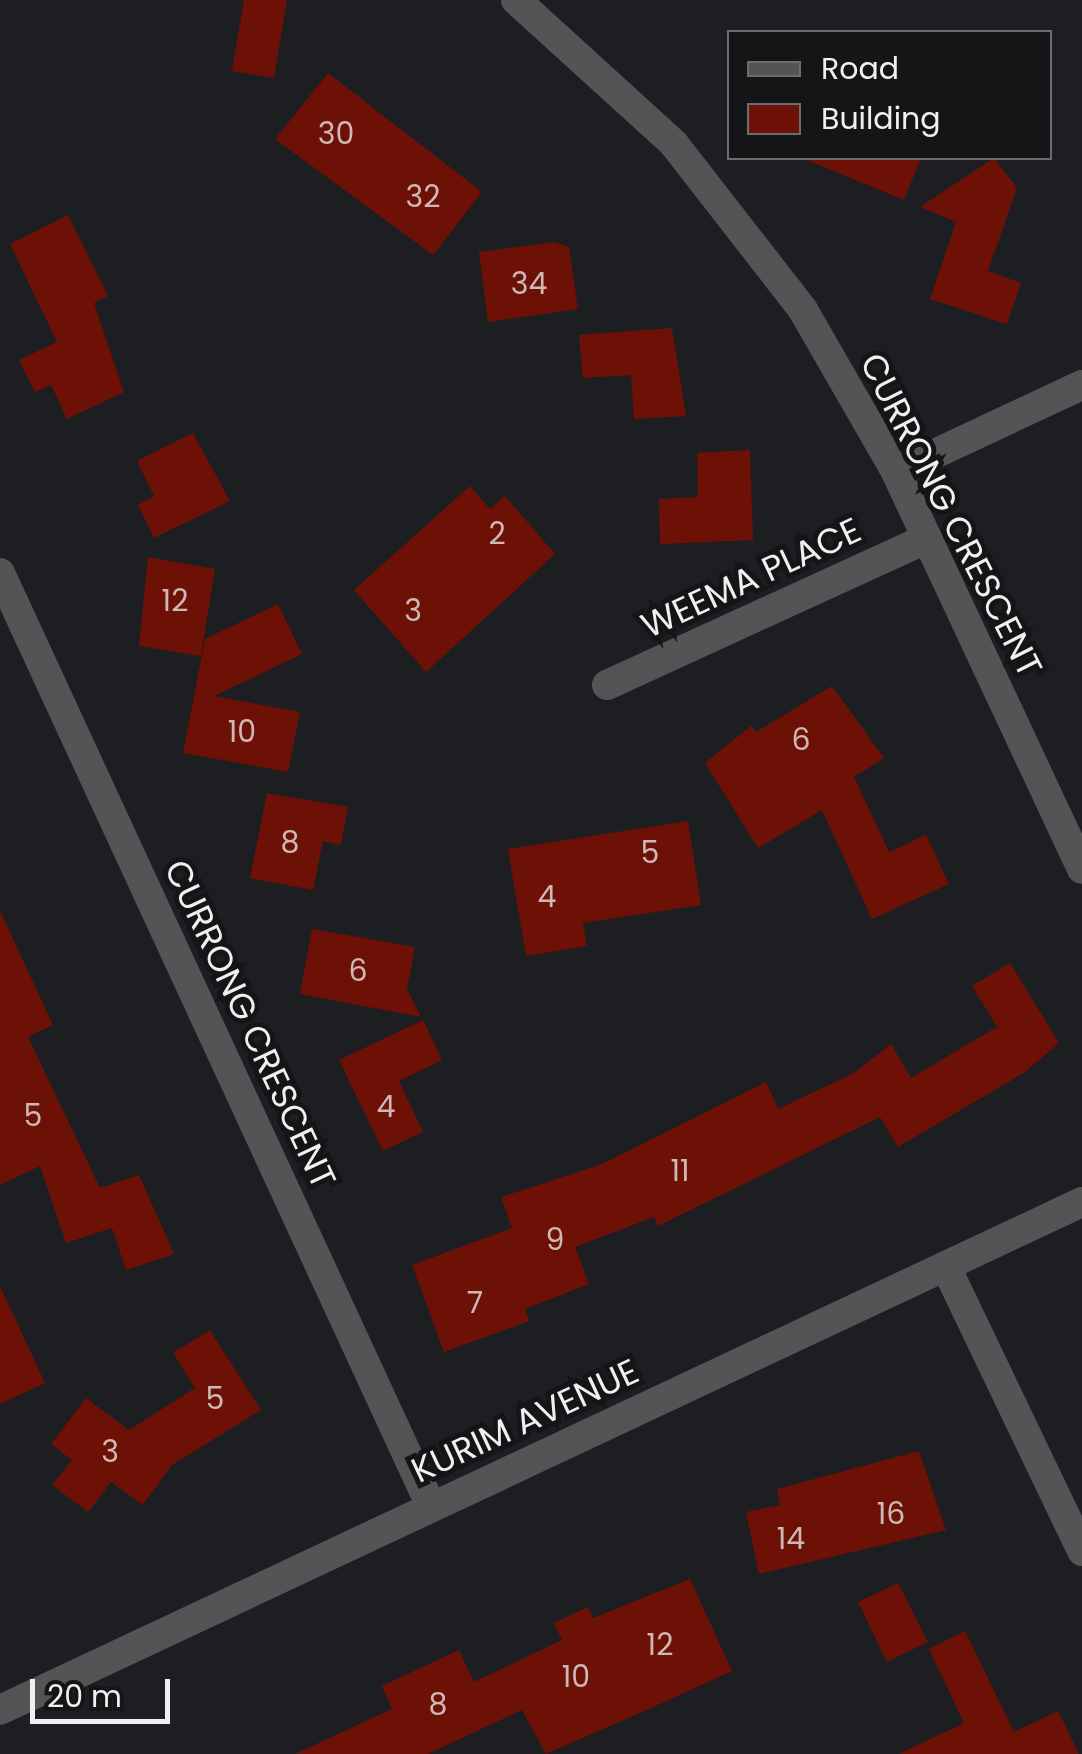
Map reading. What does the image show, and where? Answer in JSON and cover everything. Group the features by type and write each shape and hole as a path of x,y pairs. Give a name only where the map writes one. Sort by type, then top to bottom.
{"street":[{"name":"CURRONG CRESCENT","path":"516,0 674,144 803,310 896,472 1082,869"},
{"path":"896,472 1082,386"},
{"name":"WEEMA PLACE","path":"607,685 926,539"},
{"name":"CURRONG CRESCENT","path":"0,574 431,1506"},
{"name":"KURIM AVENUE","path":"0,1710 1082,1202"},
{"path":"946,1267 1082,1551"}],"building":[{"path":"244,0 287,0 274,78 232,71"},
{"path":"328,73 482,192 433,255 275,139"},
{"path":"807,160 920,160 904,200"},
{"path":"991,160 996,160 1017,188 988,271 1021,283 1007,324 930,299 956,222 920,207"},
{"path":"68,215 108,296 94,303 124,392 67,419 51,385 35,392 19,360 57,342 10,244"},
{"path":"554,242 569,247 578,309 488,322 479,252"},
{"path":"672,328 686,416 634,419 631,375 583,378 579,335"},
{"path":"193,433 230,501 154,538 138,505 154,496 137,461"},
{"path":"750,450 753,540 660,544 659,499 698,497 697,453"},
{"path":"470,486 490,509 505,496 555,554 426,672 354,590"},
{"path":"148,557 215,569 201,656 139,646"},
{"path":"278,604 302,654 214,696 300,712 288,772 183,753 205,639"},
{"path":"832,686 884,758 854,777 889,852 926,835 949,884 872,919 822,810 758,848 705,763 751,726 756,732"},
{"path":"267,793 348,807 341,845 323,841 313,890 250,878"},
{"path":"688,821 701,905 583,923 587,946 526,956 508,849"},
{"path":"0,911 53,1025 28,1037 100,1188 139,1175 174,1254 126,1270 112,1228 66,1243 40,1166 0,1185"},
{"path":"312,929 415,947 407,989 421,1017 300,994"},
{"path":"1010,963 1059,1043 1025,1072 898,1147 880,1117 658,1226 654,1217 575,1247 589,1284 525,1309 529,1321 444,1352 412,1265 512,1228 501,1197 602,1164 766,1082 778,1109 854,1073 891,1044 911,1078 997,1027 972,986"},
{"path":"423,1020 442,1060 399,1081 423,1132 383,1151 339,1060"},
{"path":"0,1286 45,1383 0,1404"},
{"path":"210,1330 261,1410 172,1465 143,1505 111,1482 88,1512 52,1485 72,1460 51,1444 86,1398 129,1430 195,1388 173,1353"},
{"path":"919,1451 946,1530 759,1574 746,1512 780,1505 777,1489"},
{"path":"690,1579 732,1671 651,1708 546,1754 522,1710 428,1754 295,1754 392,1709 382,1686 459,1650 474,1682 562,1640 554,1623 588,1607 593,1618"},
{"path":"898,1583 928,1642 887,1662 858,1602"},
{"path":"965,1631 1014,1732 1058,1711 1079,1754 899,1754 964,1723 929,1649"}]}
